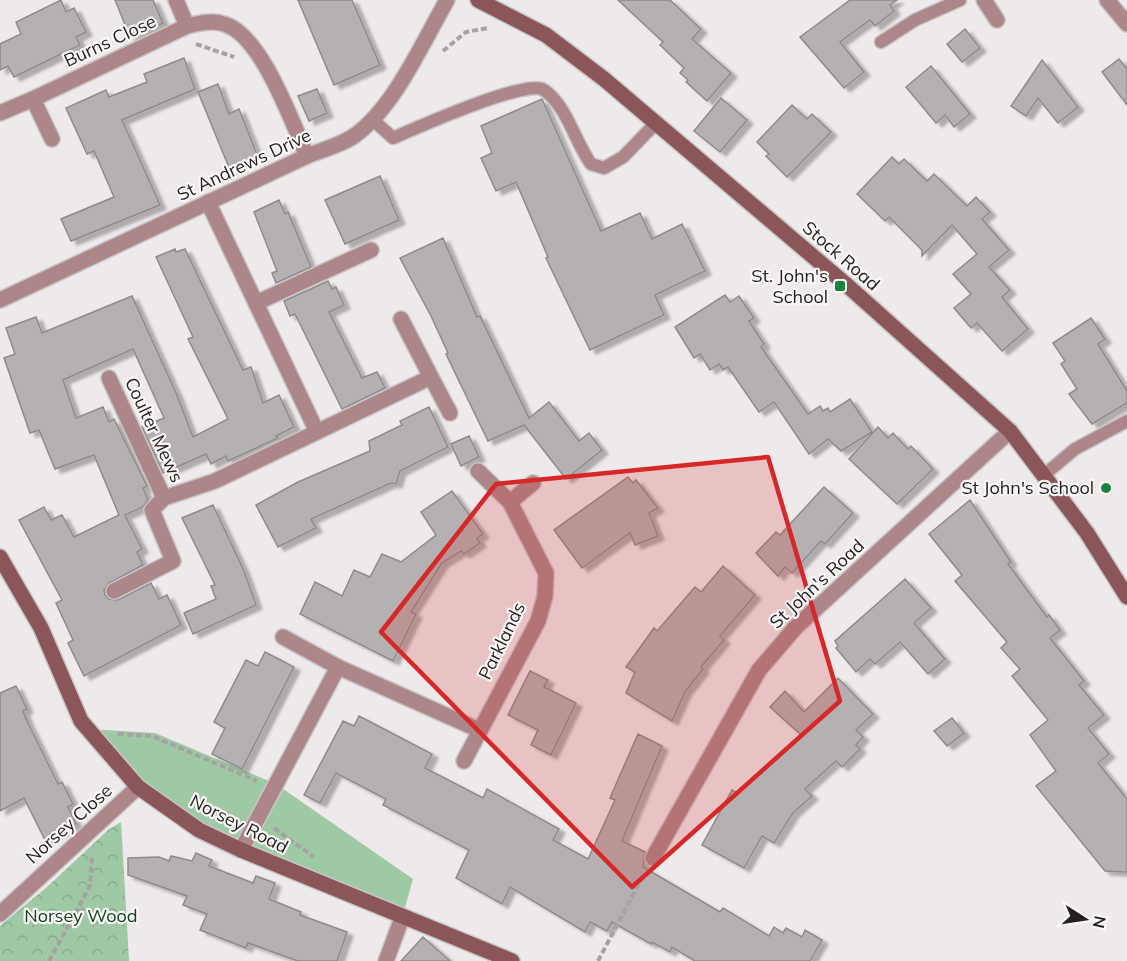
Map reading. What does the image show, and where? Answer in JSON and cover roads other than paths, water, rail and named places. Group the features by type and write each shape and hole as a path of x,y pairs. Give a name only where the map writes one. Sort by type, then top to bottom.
{"main road":[{"name":"Stock Road","path":"478,0 546,35 656,123 849,287 1010,431 1087,533 1127,597"},
{"name":"Norsey Road","path":"0,557 41,628 81,722 138,787 199,830 241,850 402,918 512,961"}],"street":[{"path":"176,0 188,26"},
{"name":"St Andrews Drive","path":"0,300 307,156 353,137 372,119 401,79 447,0"},
{"path":"984,0 997,20"},
{"path":"1107,0 1127,24"},
{"name":"Burns Close","path":"0,113 188,26 206,22 225,24 245,34 266,67 307,156"},
{"path":"33,99 52,139"},
{"path":"208,202 317,432"},
{"path":"256,303 371,250"},
{"path":"401,319 450,413"},
{"name":"Coulter Mews","path":"114,591 173,561 153,510 164,498 215,481 431,377"},
{"name":"Coulter Mews","path":"109,378 164,498"},
{"name":"St John's Road","path":"653,858 759,670 796,627 1010,431"},
{"name":"Parklands","path":"464,761 538,621 545,596 546,573 510,502 478,471"},
{"path":"510,502 533,483"},
{"path":"283,638 338,668 479,730"},
{"path":"241,850 338,668"},
{"name":"Norsey Close","path":"0,914 138,787"},
{"path":"386,961 402,918"}],"lane":[{"path":"881,42 915,20 960,0"},
{"path":"372,119 393,138 449,114 530,87 544,90 558,106 588,160 598,167 616,163 656,123"},
{"path":"1044,475 1075,449 1127,422"}],"place":[{"name":"St. John's School","path":"840,286"},
{"name":"St John's School","path":"1106,488"}],"park label":[{"name":"Norsey Wood","path":"81,916"}]}
